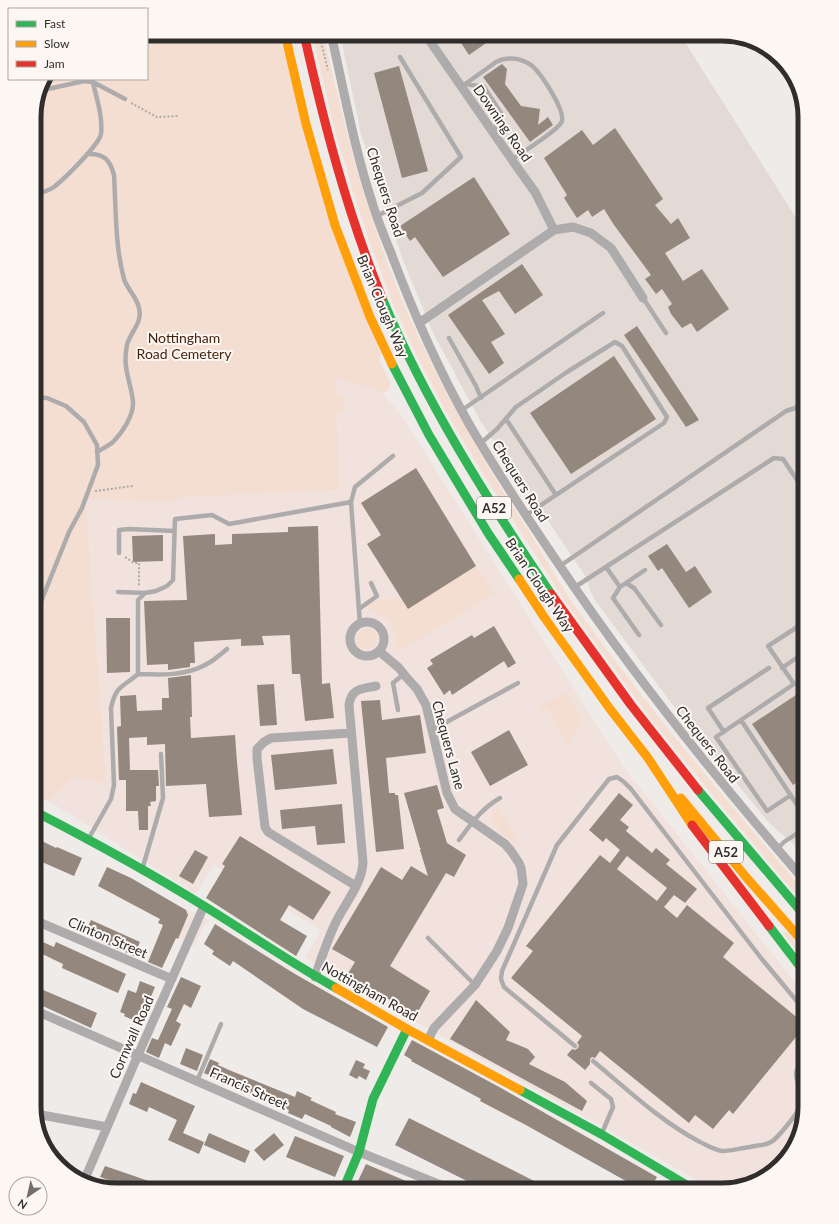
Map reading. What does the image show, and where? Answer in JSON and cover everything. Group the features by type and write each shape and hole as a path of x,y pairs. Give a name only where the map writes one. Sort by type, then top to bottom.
{"main road":[{"name":"Brian Clough Way","path":"287,41 306,124 335,225 370,317 408,398 445,464 523,586 593,686 648,758 746,877 798,936"},
{"name":"Brian Clough Way","path":"306,41 334,156 349,208 362,245 409,360 446,429 529,562 599,662 694,786 798,908"},
{"path":"648,758 712,853 798,964"},
{"name":"Nottingham Road","path":"41,815 88,839 204,906 295,965 407,1029 601,1134 684,1183"},
{"path":"346,1183 359,1152 373,1099 407,1029"}],"street":[{"name":"Chequers Road","path":"333,41 358,154 377,216 419,323 435,359 462,410 526,515 574,587 610,637 728,791 798,873"},
{"name":"Downing Road","path":"430,41 464,86 511,160 536,192 554,230"},
{"path":"419,323 554,230 573,227 591,233 611,248 643,298"},
{"path":"370,623 379,627 384,637 384,642 379,651 370,656 360,654 352,647 352,632 360,624 370,623"},
{"name":"Chequers Lane","path":"379,651 404,674 423,698 429,715 447,793 452,806 459,813 505,844 519,863 523,880 520,894 497,951 475,985 434,1028 428,1040"},
{"path":"315,976 335,924 363,871 364,862 349,705 352,694 358,690 376,686"},
{"path":"351,733 272,738 264,742 257,749 257,758 265,827 268,832 356,886"},
{"name":"Cornwall Road","path":"86,1176 204,906"},
{"name":"Clinton Street","path":"41,923 172,979"},
{"name":"Francis Street","path":"41,1013 359,1152 436,1183"},
{"path":"42,1115 107,1127"}],"lane":[{"path":"377,216 422,193 461,157 400,57"},
{"path":"464,86 496,62 501,59 509,58 519,59 532,66 549,86 562,113 563,119 561,124 511,160"},
{"path":"41,192 54,187 66,177 95,145 101,133 99,106 96,89 92,80"},
{"path":"46,89 92,80 125,99"},
{"path":"464,86 484,88 501,113 493,133"},
{"path":"87,154 93,153 104,157 111,164 114,175 121,265 125,281 140,309 137,326 128,344 126,359 126,373 133,402 132,412 128,422 112,442 97,452"},
{"path":"643,298 666,333"},
{"path":"462,410 603,313"},
{"path":"449,338 476,386 480,398"},
{"path":"481,443 497,429 516,407 573,368 616,342 622,346 667,416 664,423 526,515"},
{"path":"41,398 47,398 66,406 84,422 97,446 98,465 82,508 69,532 41,602"},
{"path":"560,566 786,411 798,407"},
{"path":"506,419 556,496"},
{"path":"360,624 351,502 355,487 393,456"},
{"path":"574,587 774,458 783,460 798,482"},
{"path":"118,592 145,593 156,591 167,586 173,580 175,519 212,515 229,524 351,502"},
{"path":"119,553 119,530 174,531"},
{"path":"606,567 620,587"},
{"path":"639,635 613,598 620,587 645,570"},
{"path":"359,609 377,596 371,583"},
{"path":"626,583 634,588 661,625"},
{"path":"131,592 138,600 138,674"},
{"path":"138,600 145,593"},
{"path":"791,795 767,811 716,737 794,684 768,646 798,627"},
{"path":"88,839 111,799 114,785 111,708 113,698 117,690 138,674 186,672 207,664 228,649"},
{"path":"782,668 798,657"},
{"path":"724,732 708,708 769,668"},
{"path":"398,710 392,683 404,674"},
{"path":"432,730 518,683"},
{"path":"741,720 798,806"},
{"path":"142,870 163,798 161,754"},
{"path":"575,1046 504,987 501,979 502,971 557,845 609,779 617,777 631,789 761,958 798,1003"},
{"path":"459,840 480,812 489,804 500,798"},
{"path":"777,849 784,842 798,833"},
{"path":"428,938 475,985"},
{"path":"197,1081 221,1024"},
{"path":"593,1061 671,1125 714,1149 724,1151 764,1145 772,1142 798,1111"},
{"path":"798,1067 796,1069 798,1082"},
{"path":"591,1083 611,1099 613,1107 601,1134"}],"path":[{"path":"125,99 157,117 178,116"},
{"path":"88,492 133,486"},
{"path":"119,553 130,561 139,563 139,592"}],"shaded area":[{"path":"341,41 684,41 798,221 798,848 770,824 672,704 594,599 584,574 481,422 433,333 403,260 361,134"},
{"path":"328,372 346,382 365,386 383,393 403,418 622,765 798,986 798,1107 795,1127 788,1145 776,1161 760,1173 732,1182 703,1183 340,979 305,957 321,930 214,865 196,894 49,801 74,777 106,784 86,500 339,490 337,411 343,412 344,396 328,394"},
{"path":"181,907 210,921 203,926 195,946 178,939 173,926"}],"green space":[{"name":"Nottingham Road Cemetery","path":"148,41 280,41 381,356 378,358 391,384 389,390 383,393 365,386 346,382 336,377 336,395 344,396 345,410 343,412 337,411 339,490 180,497 173,502 115,501 115,499 86,500 106,784 74,777 49,801 41,797 41,112 45,92 51,80 148,80"},
{"path":"314,41 325,41 360,181 380,244 396,285 426,352 468,432 570,599 654,711 798,884 798,897 650,718 567,604 478,466 445,410 413,348 393,303 370,243 337,139"},
{"path":"476,566 496,593 398,652 395,633 391,624 367,607 367,600 382,600 401,597"},
{"path":"363,629 371,629 377,635 377,643 371,649 363,649 357,643 357,635"},
{"path":"566,692 583,720 568,745 546,707 539,712 539,707"},
{"path":"498,806 520,846 501,832 494,824 492,813"},
{"path":"787,932 798,945 798,953 783,933"}],"building":[{"path":"460,41 489,41 469,55"},
{"path":"502,64 507,69 505,84 521,106 540,109 538,125 548,117 553,125 530,142 483,77"},
{"path":"399,66 428,171 402,178 374,73"},
{"path":"615,128 663,199 655,205 671,224 678,218 690,238 665,253 683,281 702,269 729,309 697,332 691,323 682,328 671,314 668,307 672,304 662,289 656,294 645,279 651,275 604,209 592,217 588,210 577,218 564,198 567,195 544,158 582,130 593,145"},
{"path":"474,177 510,234 443,277 415,237 410,241 400,226"},
{"path":"522,264 543,295 515,314 499,291 482,300 505,334 491,342 504,363 489,374 448,315"},
{"path":"637,326 699,420 686,427 624,335"},
{"path":"614,356 656,419 571,474 530,413"},
{"path":"416,468 476,566 408,609 367,544 381,535 361,503"},
{"path":"318,526 322,684 330,683 334,718 305,721 300,674 292,674 290,635 262,636 264,645 241,646 241,639 194,642 195,663 190,663 190,667 168,670 168,664 147,665 144,601 187,600 183,536 215,534 215,545 232,544 232,534 288,532 288,527"},
{"path":"163,535 163,561 133,562 132,536"},
{"path":"667,544 686,572 695,566 712,592 689,608 662,568 658,571 648,556"},
{"path":"106,618 130,618 130,672 107,673"},
{"path":"494,626 516,663 508,668 504,661 452,695 450,690 444,695 427,668 433,664 430,660 472,635 474,638"},
{"path":"191,675 191,738 235,735 242,815 209,817 206,784 166,786 165,744 147,745 147,737 129,738 130,770 158,770 159,786 156,786 156,801 150,802 151,806 148,806 148,830 139,830 138,811 126,811 126,780 119,780 117,727 121,726 120,696 136,695 137,711 162,710 162,698 169,698 168,678"},
{"path":"274,684 277,725 260,726 257,685"},
{"path":"798,694 798,782 793,785 752,724"},
{"path":"380,700 382,720 420,715 426,753 386,758 389,793 395,793 395,795 398,795 404,849 376,852 361,701"},
{"path":"509,730 528,765 490,786 471,752"},
{"path":"333,749 337,784 275,790 271,755"},
{"path":"437,785 444,808 437,810 447,843 466,855 454,877 446,873 390,966 430,991 416,1015 347,975 355,962 332,949 381,867 402,880 411,866 428,876 404,793"},
{"path":"619,793 633,805 620,820 629,827 626,831 652,853 656,848 670,860 666,864 697,889 685,903 674,895 664,907 677,918 687,905 734,943 723,957 798,1018 798,1035 733,1114 729,1110 713,1129 695,1115 689,1123 600,1051 595,1058 592,1057 590,1059 590,1064 585,1070 567,1055 572,1049 575,1050 578,1048 579,1045 577,1043 582,1036 511,978 533,951 526,946 600,855 610,863 620,850 606,838 603,842 589,830","holes":["627,856 667,888 657,901 617,869"]},
{"path":"342,804 345,843 317,845 315,826 282,829 280,810"},
{"path":"240,836 331,892 313,920 289,905 280,920 307,936 296,956 206,898 225,866 222,864"},
{"path":"41,840 82,858 74,876 42,862"},
{"path":"195,850 208,857 193,884 179,876"},
{"path":"107,867 131,878 186,910 188,915 178,939 176,938 162,968 148,962 163,925 158,923 160,919 98,886"},
{"path":"91,920 140,942 134,956 84,934"},
{"path":"215,924 295,974 388,1027 377,1047 303,1009 233,961 230,966 212,954 214,951 204,944"},
{"path":"41,941 54,947 56,942 126,974 118,993 62,968 63,964 41,953"},
{"path":"181,977 201,986 191,1008 184,1004 176,1021 181,1024 171,1046 165,1043 159,1058 146,1052 152,1038 158,1040 172,1009 167,1007"},
{"path":"140,981 155,987 140,1023 124,1016 125,1014 120,1012 128,990 136,993"},
{"path":"41,989 97,1013 91,1028 41,1005"},
{"path":"476,1000 510,1032 506,1040 528,1049 535,1057 529,1064 565,1082 587,1101 582,1111 450,1039"},
{"path":"412,1040 501,1088 657,1177 653,1183 629,1183 480,1101 481,1099 411,1061 412,1060 404,1055"},
{"path":"186,1048 203,1055 197,1071 180,1064"},
{"path":"210,1059 229,1070 295,1097 297,1091 312,1098 310,1100 336,1112 335,1114 356,1122 350,1137 305,1114 302,1119 288,1113 289,1110 204,1073"},
{"path":"356,1060 365,1064 363,1068 370,1071 366,1080 359,1076 357,1079 349,1075"},
{"path":"141,1082 195,1106 183,1133 204,1142 199,1154 168,1140 177,1120 149,1107 147,1112 129,1104 133,1093 136,1094"},
{"path":"409,1118 538,1183 471,1183 395,1145"},
{"path":"209,1133 250,1151 245,1163 204,1145"},
{"path":"274,1133 284,1145 264,1161 254,1150"},
{"path":"295,1136 344,1156 335,1177 286,1157"},
{"path":"366,1164 411,1183 363,1183 358,1181"},
{"path":"105,1166 155,1183 117,1183 100,1177"}],"traffic: fast":[{"path":"382,298 418,375 459,450 551,594"},
{"path":"392,364 429,435 488,533 519,579"},
{"path":"698,790 798,908"},
{"path":"41,815 99,845 162,881 336,988"},
{"path":"769,926 798,964"},
{"path":"346,1183 359,1152 373,1099 407,1029"},
{"path":"520,1090 601,1134 683,1183"}],"traffic: slow":[{"path":"287,41 306,124 335,225 370,317 392,364"},
{"path":"519,579 544,617 610,709 648,758 692,825"},
{"path":"681,798 746,877 798,936"},
{"path":"336,988 407,1029 520,1090"}],"traffic: jam":[{"path":"306,41 337,168 369,266 382,298"},
{"path":"551,594 631,705 698,790"},
{"path":"692,825 769,926"}]}
